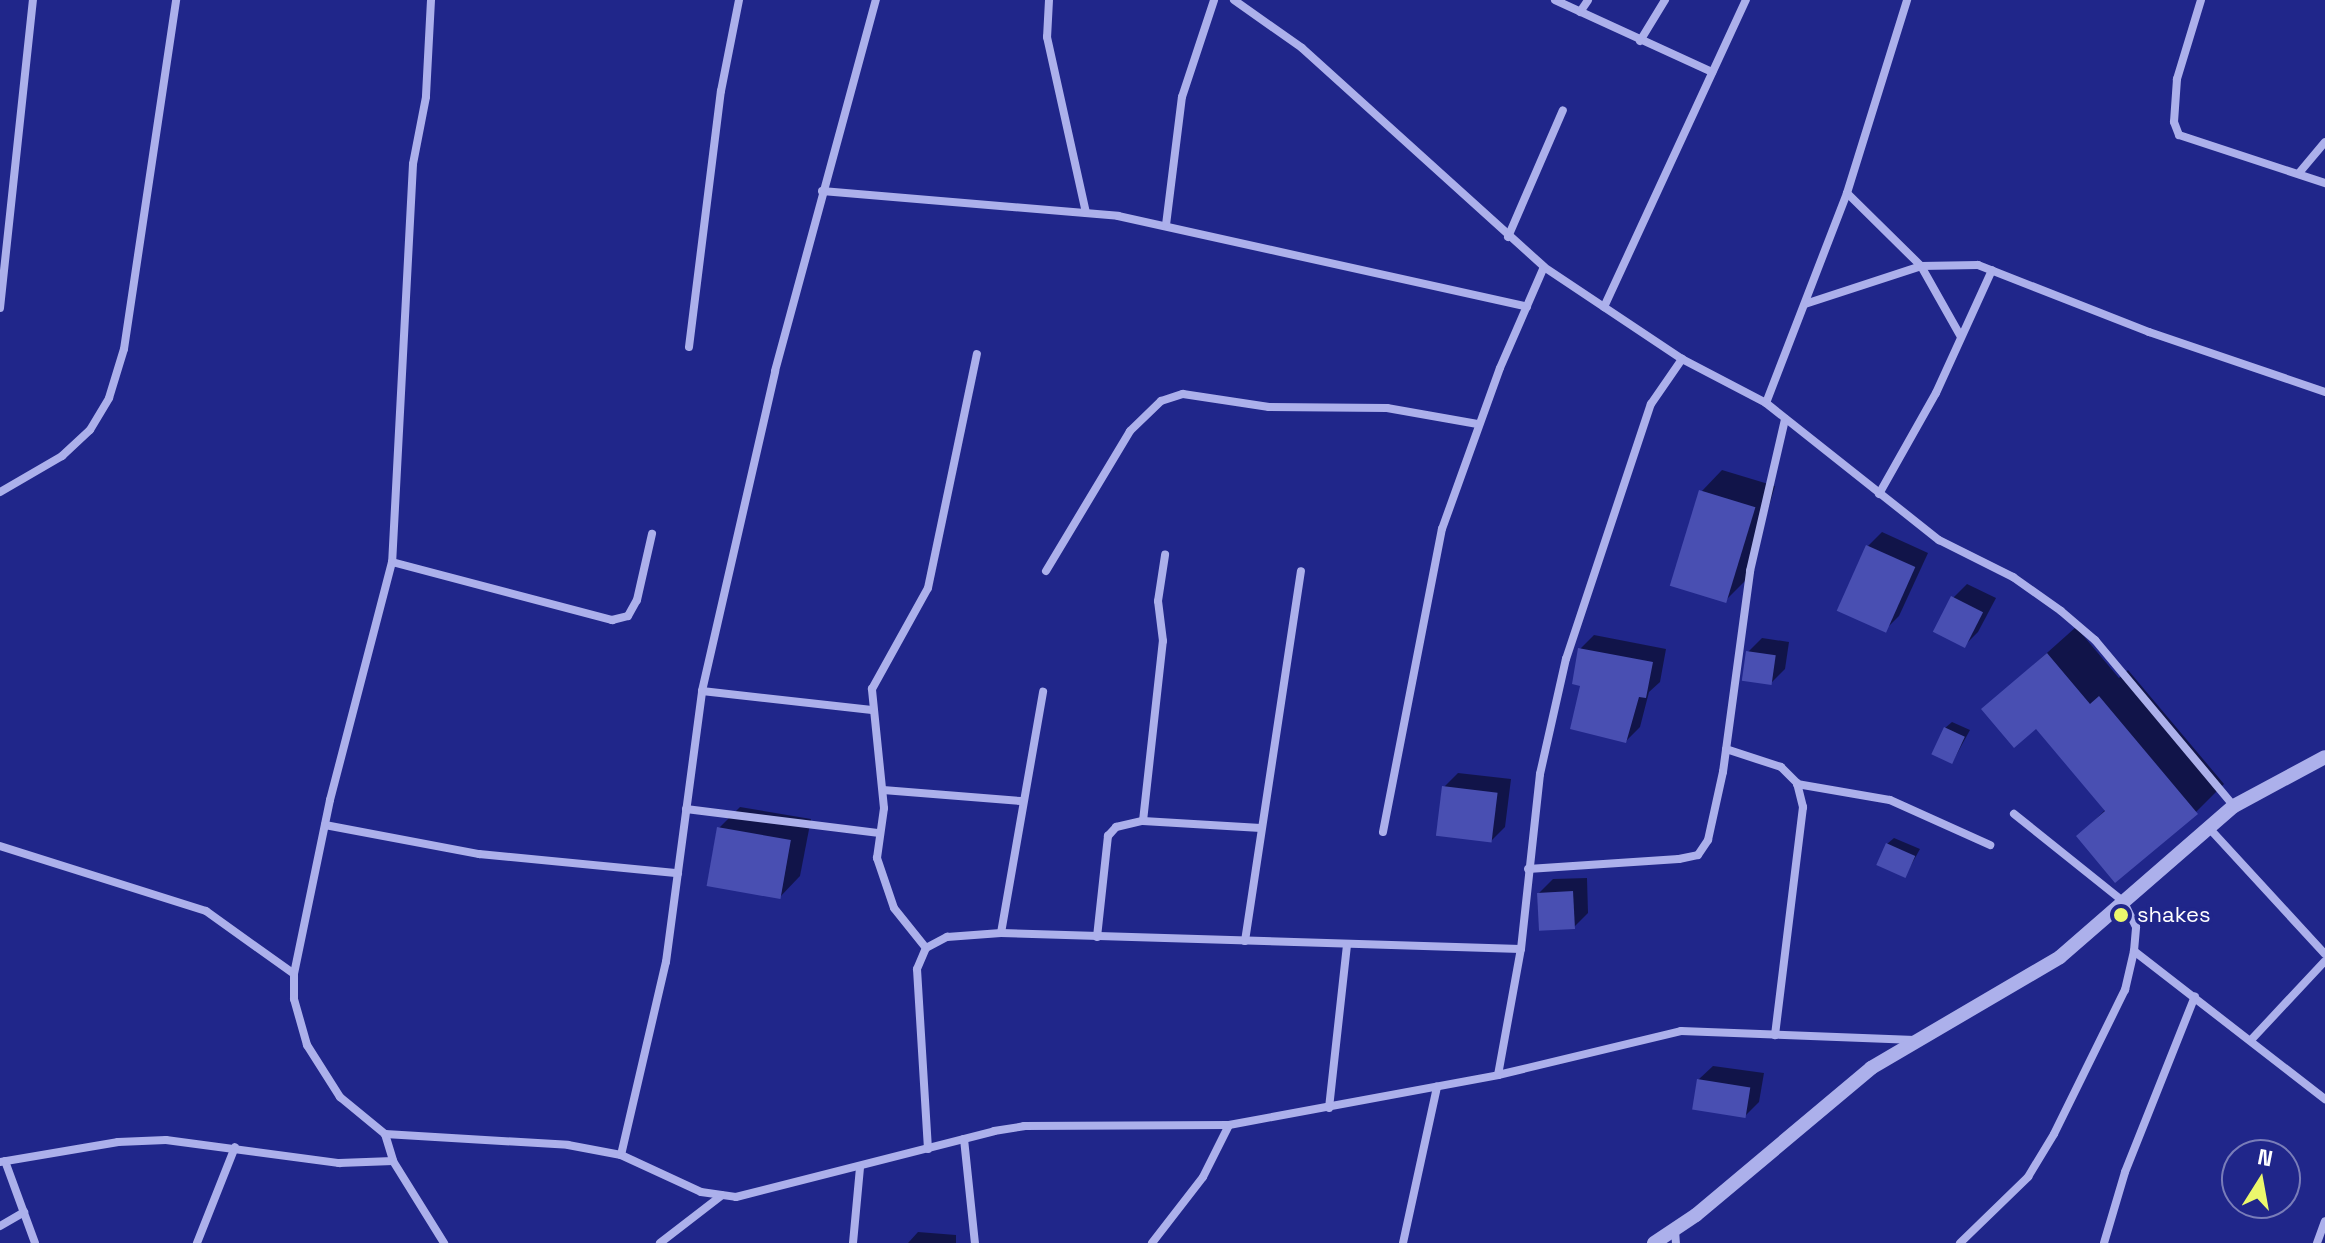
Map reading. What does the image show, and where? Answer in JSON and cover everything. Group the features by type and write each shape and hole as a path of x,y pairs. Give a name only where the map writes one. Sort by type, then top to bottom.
{"street":[{"path":"0,308 4,210 33,0"},
{"path":"0,492 62,456 90,430 109,398 124,349 176,0"},
{"path":"431,0 426,97 413,164 392,562 325,825 294,974 294,999 307,1045 340,1097 385,1134 393,1161 444,1243"},
{"path":"689,347 721,91 739,0"},
{"path":"621,1155 666,962 702,691 822,191 876,0"},
{"path":"1049,0 1047,37 1086,213"},
{"path":"1166,225 1182,97 1214,0"},
{"path":"1234,0 1302,48 1544,267 1682,359 1766,403 1939,540 2013,577 2095,640 2234,806"},
{"path":"1555,0 1712,72"},
{"path":"1580,12 1588,0"},
{"path":"1640,41 1665,0"},
{"path":"1604,307 1746,0"},
{"path":"1766,403 1847,193 1907,0"},
{"path":"2201,0 2177,79 2174,122 2179,135 2325,183"},
{"path":"1508,237 1563,110"},
{"path":"2299,173 2325,142"},
{"path":"822,191 1086,213 1166,225 1527,307"},
{"path":"1847,193 1921,266 1961,337"},
{"path":"1805,304 1921,266 1992,270 2149,332 2325,392"},
{"path":"1383,832 1442,529 1478,424 1544,267"},
{"path":"1879,494 1961,337 1992,270"},
{"path":"926,948 906,926 882,880 877,858 883,790 872,710 879,676 928,588 977,354"},
{"path":"1498,1075 1521,949 1540,774 1566,659 1651,404 1682,359"},
{"path":"1046,571 1130,431 1161,401 1183,394 1269,407 1387,408 1478,424"},
{"path":"1528,869 1698,855 1715,815 1748,584 1785,419"},
{"path":"392,562 612,620 628,616 637,600 652,534"},
{"path":"1143,821 1163,641 1158,601 1165,555"},
{"path":"1245,941 1301,571"},
{"path":"702,691 872,710"},
{"path":"1001,933 1021,801 1043,692"},
{"path":"1726,749 1781,767 1797,784 1803,807 1798,883 1775,1035"},
{"path":"1654,1243 1675,1236 1871,1068 2060,957 2234,806 2325,757"},
{"path":"1797,784 1890,800 1990,845"},
{"path":"883,790 1021,801"},
{"path":"686,809 880,833"},
{"path":"1960,1243 2028,1177 2054,1134 2125,990 2134,951 2136,927 2124,902 2014,814"},
{"path":"1097,937 1108,836 1116,827 1143,821 1261,828"},
{"path":"325,825 479,854 678,873"},
{"path":"2209,828 2325,954"},
{"path":"0,846 206,911 294,974"},
{"path":"928,1149 917,969 926,948 947,937 1001,933 1521,949"},
{"path":"1329,1108 1347,944"},
{"path":"2134,951 2325,1099"},
{"path":"2251,1040 2325,961"},
{"path":"2104,1243 2125,1172 2195,996"},
{"path":"385,1134 568,1145 621,1155 701,1192 722,1195 772,1191 1024,1126 1229,1125 1498,1075 1681,1031 1915,1040"},
{"path":"1403,1243 1437,1087"},
{"path":"1152,1243 1203,1177 1229,1125"},
{"path":"964,1139 975,1243"},
{"path":"35,1243 3,1162 118,1142 235,1147 339,1163 393,1161"},
{"path":"197,1243 235,1147"},
{"path":"853,1243 860,1167"},
{"path":"660,1243 722,1195"},
{"path":"0,1226 24,1212"},
{"path":"2317,1243 2325,1221"}],"building":[{"path":"1699,490 1755,507 1726,603 1670,586"},
{"path":"1866,545 1915,567 1886,633 1837,611"},
{"path":"1951,596 1983,612 1965,648 1933,632"},
{"path":"1578,648 1653,662 1646,698 1639,697 1626,743 1570,729 1580,686 1572,684"},
{"path":"1746,651 1776,655 1772,685 1742,681"},
{"path":"2047,653 2090,704 2099,696 2198,814 2115,883 2076,836 2105,811 2036,729 2014,748 1981,709"},
{"path":"1944,727 1965,737 1952,764 1931,754"},
{"path":"1442,786 1498,793 1491,842 1436,836"},
{"path":"717,827 791,840 780,899 707,886"},
{"path":"1886,843 1915,856 1905,878 1876,865"},
{"path":"1573,891 1575,929 1539,931 1537,893"},
{"path":"1697,1079 1750,1087 1745,1118 1692,1110"}],"place":[{"name":"shakes","path":"2121,915"}]}
